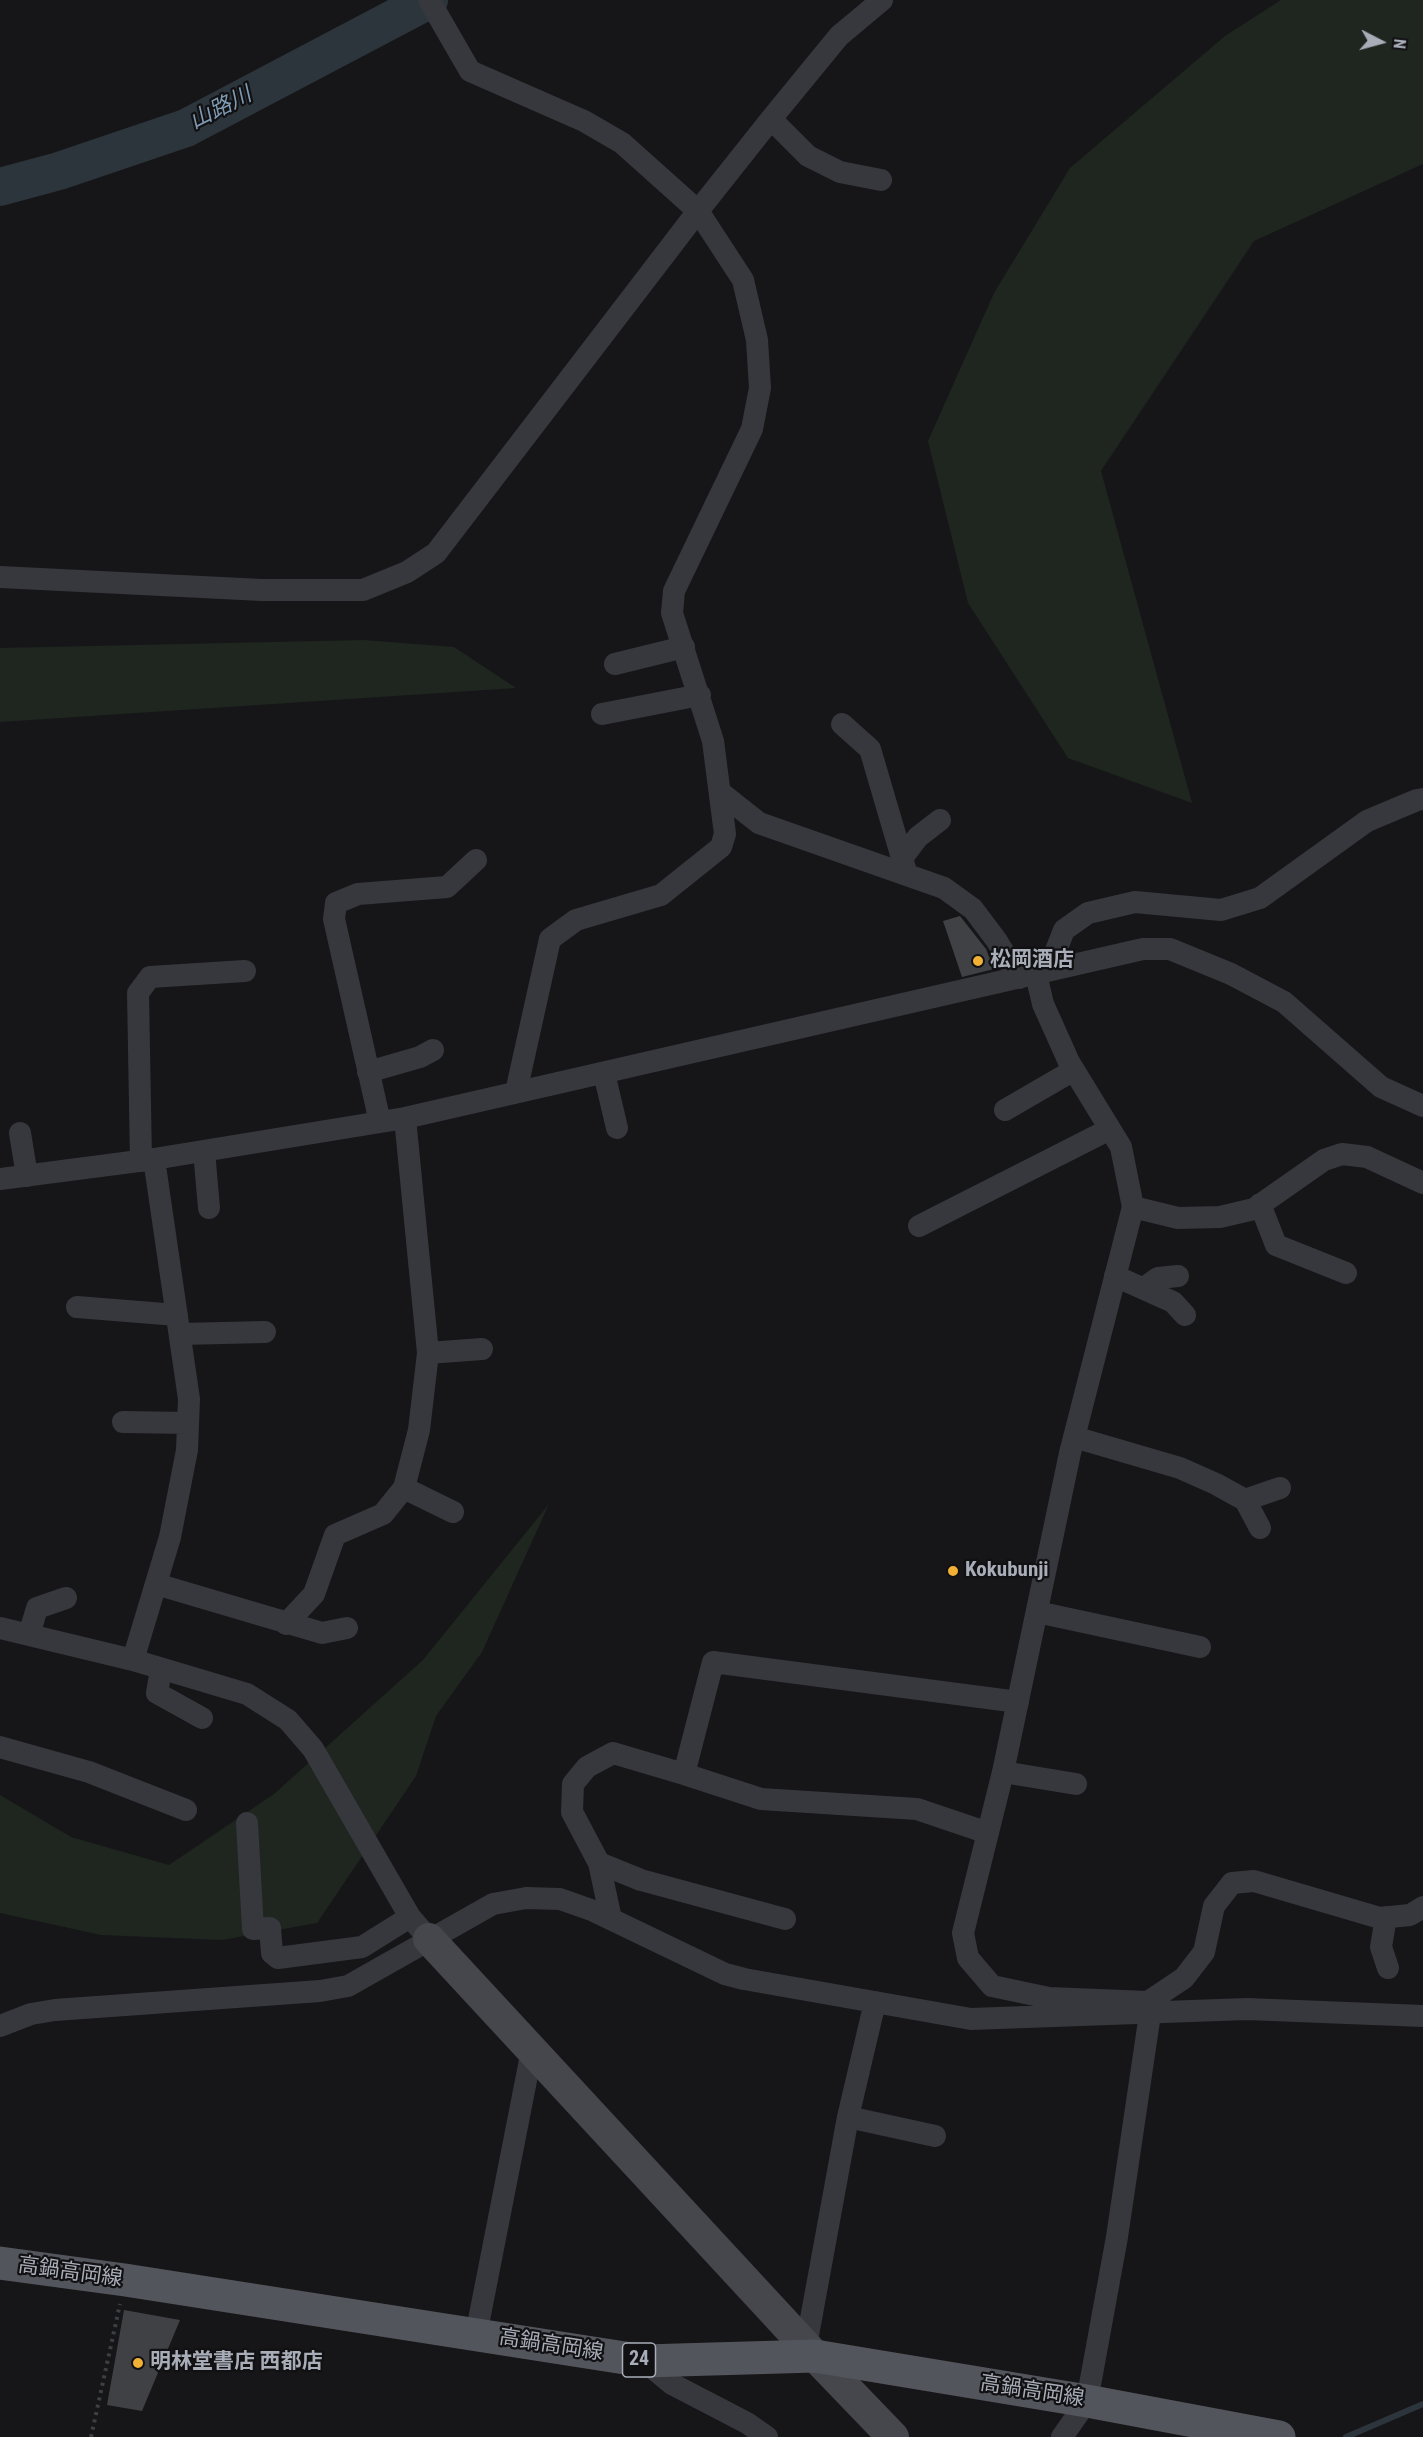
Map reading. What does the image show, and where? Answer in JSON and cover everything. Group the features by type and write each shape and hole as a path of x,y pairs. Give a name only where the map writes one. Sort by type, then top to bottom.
{"main road":[{"name":"高鍋高岡線","path":"0,2263 125,2280 644,2361 810,2351 1279,2437"}],"street":[{"path":"429,0 470,71 584,121 622,143 698,211 743,280 757,340 760,388 752,429 674,591 672,613 713,741 722,793 725,834 721,847 661,895 576,920 550,939 516,1092"},
{"path":"0,577 262,590 363,590 407,572 436,553 771,119 839,36 882,0"},
{"path":"771,119 808,156 840,172 881,180"},
{"path":"615,664 684,647"},
{"path":"602,714 700,695"},
{"path":"842,724 870,749 905,867"},
{"path":"722,793 759,824 905,867 944,888 973,909 997,940 1034,974 1042,1004 1074,1070 1121,1147 1133,1207 1074,1437 1003,1772 963,1933 968,1958 992,1986 1049,1998 1149,2008"},
{"path":"1034,974 1064,930 1088,913 1134,902 1221,910 1260,898 1367,821 1423,799"},
{"path":"905,867 918,837 940,820"},
{"path":"380,1122 334,919 336,903 358,894 447,887 476,860"},
{"path":"0,1179 148,1160 405,1118 1143,949 1170,949 1231,974 1284,1002 1381,1087 1423,1106"},
{"path":"133,1660 170,1537 187,1450 189,1399 178,1324 148,1160 138,993 150,976 245,971"},
{"path":"368,1072 420,1057 433,1050"},
{"path":"1005,1110 1074,1070"},
{"path":"604,1072 617,1128"},
{"path":"286,1624 314,1594 335,1535 383,1515 404,1488 419,1430 428,1353 405,1118"},
{"path":"919,1226 1110,1129"},
{"path":"20,1133 27,1176"},
{"path":"204,1151 209,1208"},
{"path":"1133,1207 1178,1218 1220,1217 1254,1209 1324,1160 1342,1154 1367,1156 1423,1183"},
{"path":"1260,1204 1276,1245 1346,1273"},
{"path":"1115,1276 1173,1302 1185,1315"},
{"path":"1144,1288 1158,1278 1178,1276"},
{"path":"77,1307 178,1324 265,1332"},
{"path":"428,1353 482,1349"},
{"path":"123,1422 188,1423"},
{"path":"1074,1437 1180,1468 1245,1500 1260,1528"},
{"path":"404,1488 453,1512"},
{"path":"1245,1500 1280,1488"},
{"path":"156,1584 322,1633 347,1628"},
{"path":"29,1635 37,1608 66,1598"},
{"path":"1037,1612 1200,1647"},
{"path":"0,1628 133,1660 247,1694 288,1720 313,1749 419,1928 810,2351 893,2437"},
{"path":"684,1773 713,1662 1018,1702"},
{"path":"161,1669 157,1693 202,1718"},
{"path":"0,1747 89,1772 186,1810"},
{"path":"611,1920 599,1863 572,1812 573,1784 587,1767 613,1753 684,1773 761,1799 917,1809 988,1833"},
{"path":"1003,1772 1076,1784"},
{"path":"247,1824 253,1929 270,1928 272,1953 278,1958 362,1947 493,1904 526,1898 560,1899 611,1920 724,1974 971,2019 1149,2008 1247,2009 1423,2016"},
{"path":"599,1863 641,1880 785,1919"},
{"path":"1062,2437 1087,2400 1117,2237 1149,2008 1184,1978 1204,1952 1214,1906 1232,1884 1254,1881 1380,1918 1410,1915 1423,1907"},
{"path":"1386,1917 1381,1947 1388,1968"},
{"path":"0,2026 31,2014 55,2010 320,1991 348,1986 419,1928"},
{"path":"810,2351 848,2117 875,2002"},
{"path":"476,2335 532,2050"},
{"path":"848,2117 935,2136"},
{"path":"644,2361 672,2384 747,2423 767,2437"}],"path":[{"path":"91,2437 125,2280"}],"shaded area":[{"path":"1281,0 1423,0 1423,164 1254,241 1101,471 1192,803 1068,758 968,603 928,441 994,293 1070,168 1225,36"},
{"path":"364,640 454,647 516,688 0,722 0,648"},
{"path":"549,1504 482,1652 436,1716 416,1776 317,1923 222,1940 101,1935 0,1913 0,1795 71,1837 169,1865 274,1794 423,1660"}],"building":[{"path":"960,916 986,949 994,969 962,977 943,921"},
{"name":"明林堂書店 西都店","path":"124,2310 180,2320 142,2411 107,2405"}],"waterway":[{"name":"山路川","path":"0,187 59,171 186,128 429,0"},
{"path":"1346,2437 1423,2404"}],"place":[{"name":"松岡酒店","path":"978,961"},
{"name":"Kokubunji","path":"953,1571"},
{"name":"明林堂書店 西都店","path":"138,2363"}]}
